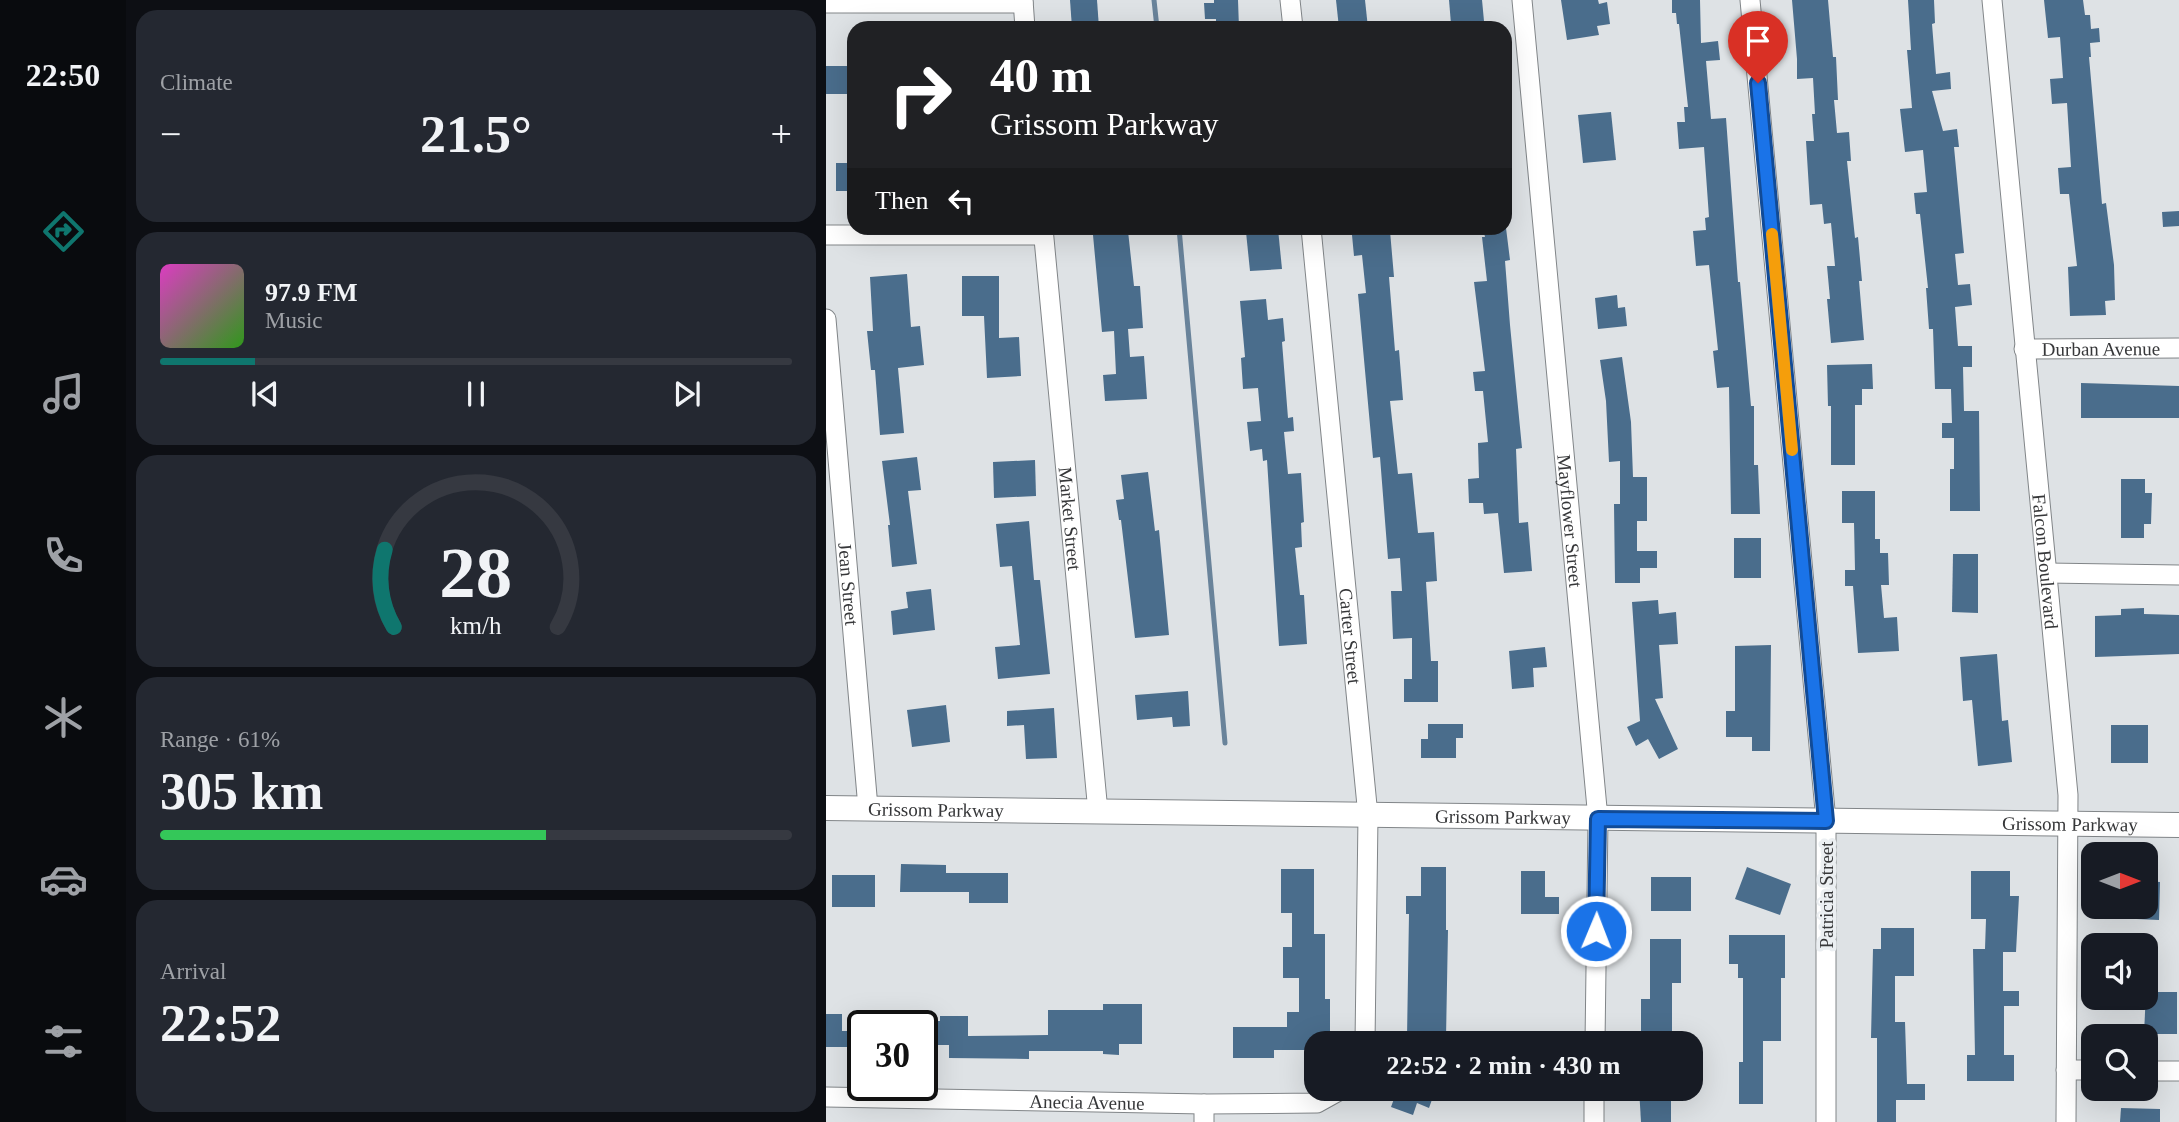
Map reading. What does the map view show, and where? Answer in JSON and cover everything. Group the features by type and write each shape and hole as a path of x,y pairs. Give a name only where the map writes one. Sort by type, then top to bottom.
{"main road":[{"name":"Grissom Parkway","path":"826,808 2179,825"}],"street":[{"path":"1290,0 1292,21"},
{"name":"Mayflower Street","path":"1522,0 1598,819 1595,1031"},
{"name":"Patricia Street","path":"1750,0 1826,821 1826,1122"},
{"name":"Falcon Boulevard","path":"1992,0 2069,824 2066,1122"},
{"path":"826,3 1023,1 1024,21"},
{"path":"826,235 847,235"},
{"name":"Market Street","path":"1043,235 1097,812"},
{"name":"Carter Street","path":"1312,235 1368,816 1367,1031"},
{"name":"Jean Street","path":"826,319 868,808"},
{"name":"Durban Avenue","path":"2024,349 2179,348"},
{"path":"2047,573 2179,575"},
{"path":"2066,1070 2081,1070"},
{"path":"2158,1071 2179,1071"},
{"name":"Anecia Avenue","path":"826,1097 1204,1113 1321,1101"},
{"path":"1594,1101 1594,1122"}],"building":[{"path":"1070,0 1097,0 1098,21 1072,21"},
{"path":"1214,0 1238,0 1239,21 1205,19 1204,3 1214,3"},
{"path":"1336,0 1365,0 1367,21 1338,21"},
{"path":"1449,0 1482,0 1484,21 1451,21"},
{"path":"1561,0 1598,0 1599,4 1607,2 1610,24 1597,26 1599,35 1567,40"},
{"path":"1672,0 1700,0 1701,43 1718,41 1720,60 1706,61 1711,119 1726,118 1738,282 1751,406 1754,406 1754,465 1758,465 1760,514 1731,514 1729,387 1717,388 1713,351 1718,350 1709,265 1696,266 1693,231 1706,230 1705,218 1709,217 1704,147 1679,149 1677,122 1685,122 1684,107 1688,107 1679,24 1676,13 1672,13"},
{"path":"1792,0 1828,0 1833,57 1836,57 1838,100 1834,100 1837,133 1849,132 1851,161 1847,161 1855,238 1858,237 1864,340 1831,343 1827,266 1835,266 1831,223 1824,224 1822,204 1810,205 1806,141 1814,141 1813,78 1797,79"},
{"path":"1908,0 1934,0 1935,23 1932,24 1936,74 1950,72 1951,89 1932,91 1943,131 1957,129 1959,147 1954,147 1964,253 1955,254 1958,285 1970,284 1972,305 1955,307 1958,346 1972,346 1972,367 1963,367 1964,411 1979,411 1980,511 1950,511 1950,469 1954,469 1954,438 1942,438 1942,423 1952,423 1951,389 1935,389 1933,329 1929,329 1928,288 1920,214 1916,214 1914,193 1927,192 1923,150 1905,152 1900,109 1912,108 1907,50 1911,50"},
{"path":"2044,0 2083,0 2085,15 2090,15 2091,29 2099,28 2100,42 2090,43 2089,57 2102,204 2106,203 2114,265 2115,300 2105,301 2106,315 2070,316 2068,267 2077,266 2069,194 2060,194 2058,168 2071,167 2067,103 2052,104 2050,79 2063,78 2060,37 2048,38"},
{"path":"826,66 847,66 847,94 826,94"},
{"path":"1611,112 1616,160 1583,163 1578,115"},
{"path":"836,163 847,163 847,191 836,191"},
{"path":"2179,211 2179,226 2163,227 2162,212"},
{"path":"1093,235 1128,235 1134,286 1140,286 1143,328 1128,329 1130,357 1144,356 1147,399 1105,401 1103,375 1116,374 1114,331 1102,332"},
{"path":"1246,235 1279,235 1282,269 1250,271"},
{"path":"1352,235 1390,235 1394,277 1389,277 1395,351 1399,350 1403,400 1390,401 1398,474 1412,473 1418,533 1434,532 1437,581 1426,582 1431,661 1438,661 1438,702 1404,702 1404,679 1412,679 1412,638 1393,639 1391,591 1402,591 1400,558 1388,559 1380,457 1373,458 1358,294 1366,293 1362,255 1354,256"},
{"path":"1507,235 1510,260 1505,261 1522,448 1516,449 1519,523 1528,522 1532,571 1504,573 1498,513 1484,514 1483,503 1469,503 1468,479 1479,478 1478,443 1488,442 1483,391 1475,391 1473,372 1485,371 1474,282 1487,281 1482,237"},
{"path":"907,274 911,327 920,326 924,365 898,368 904,433 880,435 875,370 871,370 867,331 873,331 870,277"},
{"path":"962,276 999,276 999,338 1019,337 1021,376 987,378 984,316 962,316"},
{"path":"1617,295 1618,308 1625,307 1627,326 1598,329 1595,298"},
{"path":"1266,299 1268,320 1283,318 1285,341 1282,342 1288,418 1293,417 1294,431 1284,432 1288,474 1301,473 1304,522 1301,523 1302,547 1295,548 1300,595 1304,595 1307,644 1279,646 1267,460 1263,461 1262,449 1250,451 1247,422 1261,421 1258,388 1243,389 1241,358 1245,357 1240,301"},
{"path":"1622,357 1631,422 1633,477 1647,477 1647,521 1637,521 1637,551 1657,551 1657,568 1640,568 1640,583 1615,583 1614,504 1620,504 1620,461 1609,462 1606,401 1600,360"},
{"path":"1872,364 1873,389 1862,389 1862,405 1855,405 1855,465 1831,465 1831,406 1828,406 1827,365"},
{"path":"2081,383 2179,386 2179,418 2081,418"},
{"path":"917,457 921,490 908,491 917,564 892,567 882,461"},
{"path":"1035,460 1036,496 994,498 993,462"},
{"path":"1148,472 1155,531 1159,530 1169,635 1135,638 1121,520 1116,500 1124,499 1121,475"},
{"path":"2121,479 2145,479 2145,493 2152,493 2151,524 2144,524 2144,538 2121,538"},
{"path":"1842,491 1875,491 1875,539 1880,539 1880,553 1888,553 1889,585 1881,585 1884,618 1897,617 1899,651 1858,653 1853,586 1845,586 1845,570 1855,570 1854,523 1842,523"},
{"path":"1029,521 1034,580 1040,580 1050,674 998,679 995,647 1020,645 1012,566 1000,567 996,524"},
{"path":"1734,538 1761,538 1761,578 1734,578"},
{"path":"1953,554 1978,554 1978,613 1952,612"},
{"path":"931,589 935,630 893,635 891,611 908,608 906,592"},
{"path":"1658,600 1659,614 1676,612 1678,644 1659,645 1663,698 1655,699 1678,749 1659,759 1648,739 1636,746 1627,727 1640,721 1632,602"},
{"path":"2144,608 2144,614 2179,615 2179,654 2095,657 2095,616 2121,615 2121,609"},
{"path":"1771,645 1770,751 1752,751 1752,737 1726,737 1726,711 1735,711 1735,646"},
{"path":"1545,647 1547,667 1533,668 1534,687 1512,689 1509,651"},
{"path":"1997,654 2002,721 2008,720 2012,762 1978,766 1972,700 1963,701 1960,657"},
{"path":"1188,691 1190,726 1173,727 1172,717 1137,720 1135,695"},
{"path":"946,705 950,742 912,747 907,710"},
{"path":"1054,708 1057,758 1026,759 1024,725 1007,726 1007,711"},
{"path":"1428,724 1463,724 1463,738 1456,738 1456,758 1421,758 1421,739 1428,739"},
{"path":"2111,725 2148,725 2148,763 2111,763"},
{"path":"901,864 946,865 946,873 1008,873 1008,903 969,903 969,892 900,892"},
{"path":"1421,867 1446,867 1446,1031 1407,1031 1409,914 1406,914 1406,896 1421,896"},
{"path":"1747,867 1791,884 1780,915 1735,899"},
{"path":"1281,869 1314,869 1314,934 1325,934 1325,999 1330,999 1330,1031 1304,1031 1304,1050 1274,1050 1274,1058 1233,1058 1233,1027 1287,1027 1287,1012 1299,1012 1299,978 1283,978 1283,947 1292,947 1292,913 1281,913"},
{"path":"1521,871 1545,871 1545,897 1559,897 1559,914 1521,914"},
{"path":"1971,871 2010,871 2010,896 2019,896 2016,952 2003,952 2003,991 2019,991 2019,1006 2004,1006 2004,1055 2014,1055 2014,1081 1967,1081 1967,1055 1975,1055 1973,949 1985,949 1986,919 1971,919"},
{"path":"832,875 875,875 875,907 832,907"},
{"path":"1651,877 1691,877 1691,911 1651,911"},
{"path":"2158,882 2160,882 2159,920 2136,919 2158,919"},
{"path":"1881,928 1914,928 1914,976 1895,976 1895,1022 1905,1022 1907,1084 1925,1084 1925,1100 1896,1100 1896,1122 1877,1122 1877,1038 1871,1038 1873,949 1881,949"},
{"path":"1729,935 1785,935 1785,978 1781,978 1781,1041 1763,1041 1763,1104 1739,1104 1739,1062 1743,1062 1743,978 1738,978 1738,964 1729,964"},
{"path":"1650,939 1681,939 1681,983 1672,983 1672,1031 1641,1031 1641,999 1650,999"},
{"path":"2158,992 2177,992 2177,1034 2158,1034 2158,1024 2144,1024 2145,1010 2158,1010"},
{"path":"1103,1004 1142,1004 1142,1044 1119,1044 1119,1055 1103,1054 1103,1051 1029,1051 1029,1059 949,1058 949,1045 938,1045 940,1016 968,1016 968,1036 1048,1035 1048,1010 1103,1010"},
{"path":"826,1014 842,1014 842,1031 847,1031 847,1047 826,1047"},
{"path":"1393,1101 1431,1101 1429,1108 1417,1103 1413,1115 1391,1107"},
{"path":"1640,1101 1671,1101 1671,1122 1641,1122"},
{"path":"2121,1108 2160,1109 2160,1122 2120,1122"}],"waterway":[{"path":"1154,0 1156,21"},
{"path":"1180,235 1225,743"}],"slow traffic":[{"path":"1772,234 1792,450"}],"route":[{"path":"1596,931 1598,819 1826,821 1758,83"}]}
